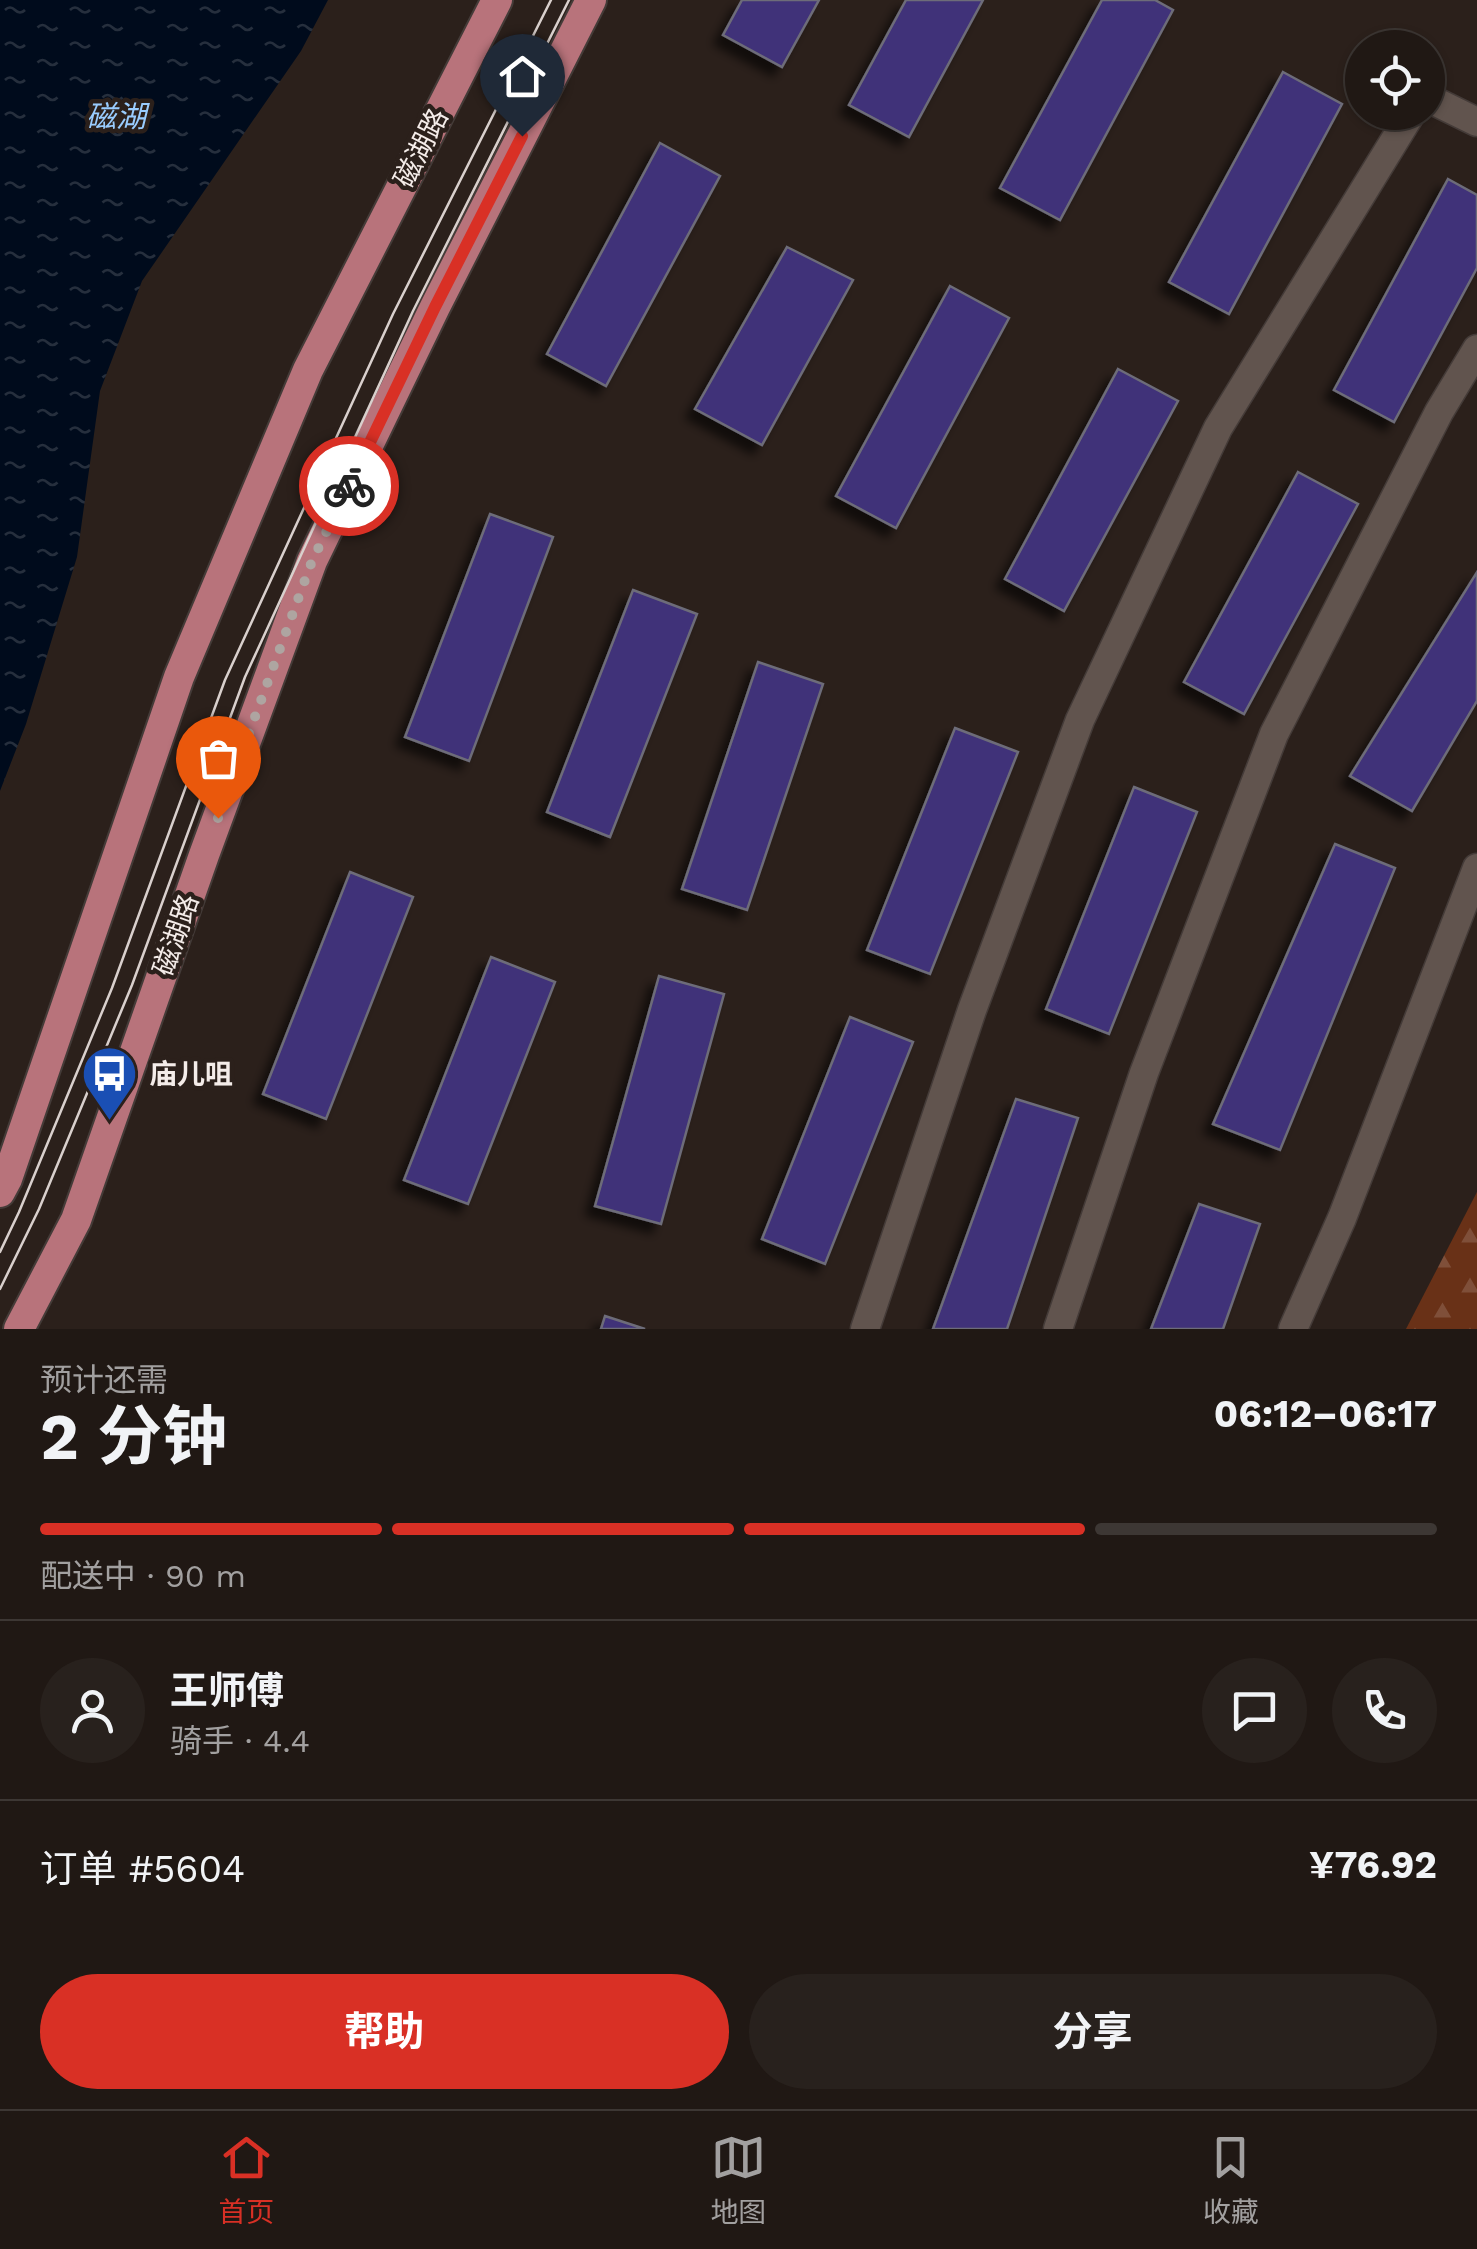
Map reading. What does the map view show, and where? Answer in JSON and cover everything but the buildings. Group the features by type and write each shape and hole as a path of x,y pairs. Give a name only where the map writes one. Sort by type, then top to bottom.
{"main road":[{"name":"磁湖路","path":"0,1192 179,678 308,370 497,0"},
{"name":"磁湖路","path":"19,1329 76,1220 312,561 591,0"}],"street":[{"path":"1445,106 1477,122"},
{"path":"865,1329 972,1010 1080,720 1218,428 1401,130"},
{"path":"1058,1329 1144,1074 1274,734 1439,412 1477,349"},
{"path":"1292,1329 1342,1218 1477,868"}],"green space":[{"path":"1477,1192 1477,1329 1406,1329"}],"water":[{"name":"磁湖","path":"0,0 328,0 301,51 142,281 100,391 77,557 26,724 0,791"}],"tram line":[{"path":"0,1252 112,988 225,680 393,314 551,0"},
{"path":"0,1289 39,1209 132,985 245,677 413,311 569,0"}],"way so far":[{"path":"218,818 312,561 349,486"}],"place":[{"name":"庙儿咀","path":"110,1123"}],"route":[{"path":"349,486 522,136"}]}
